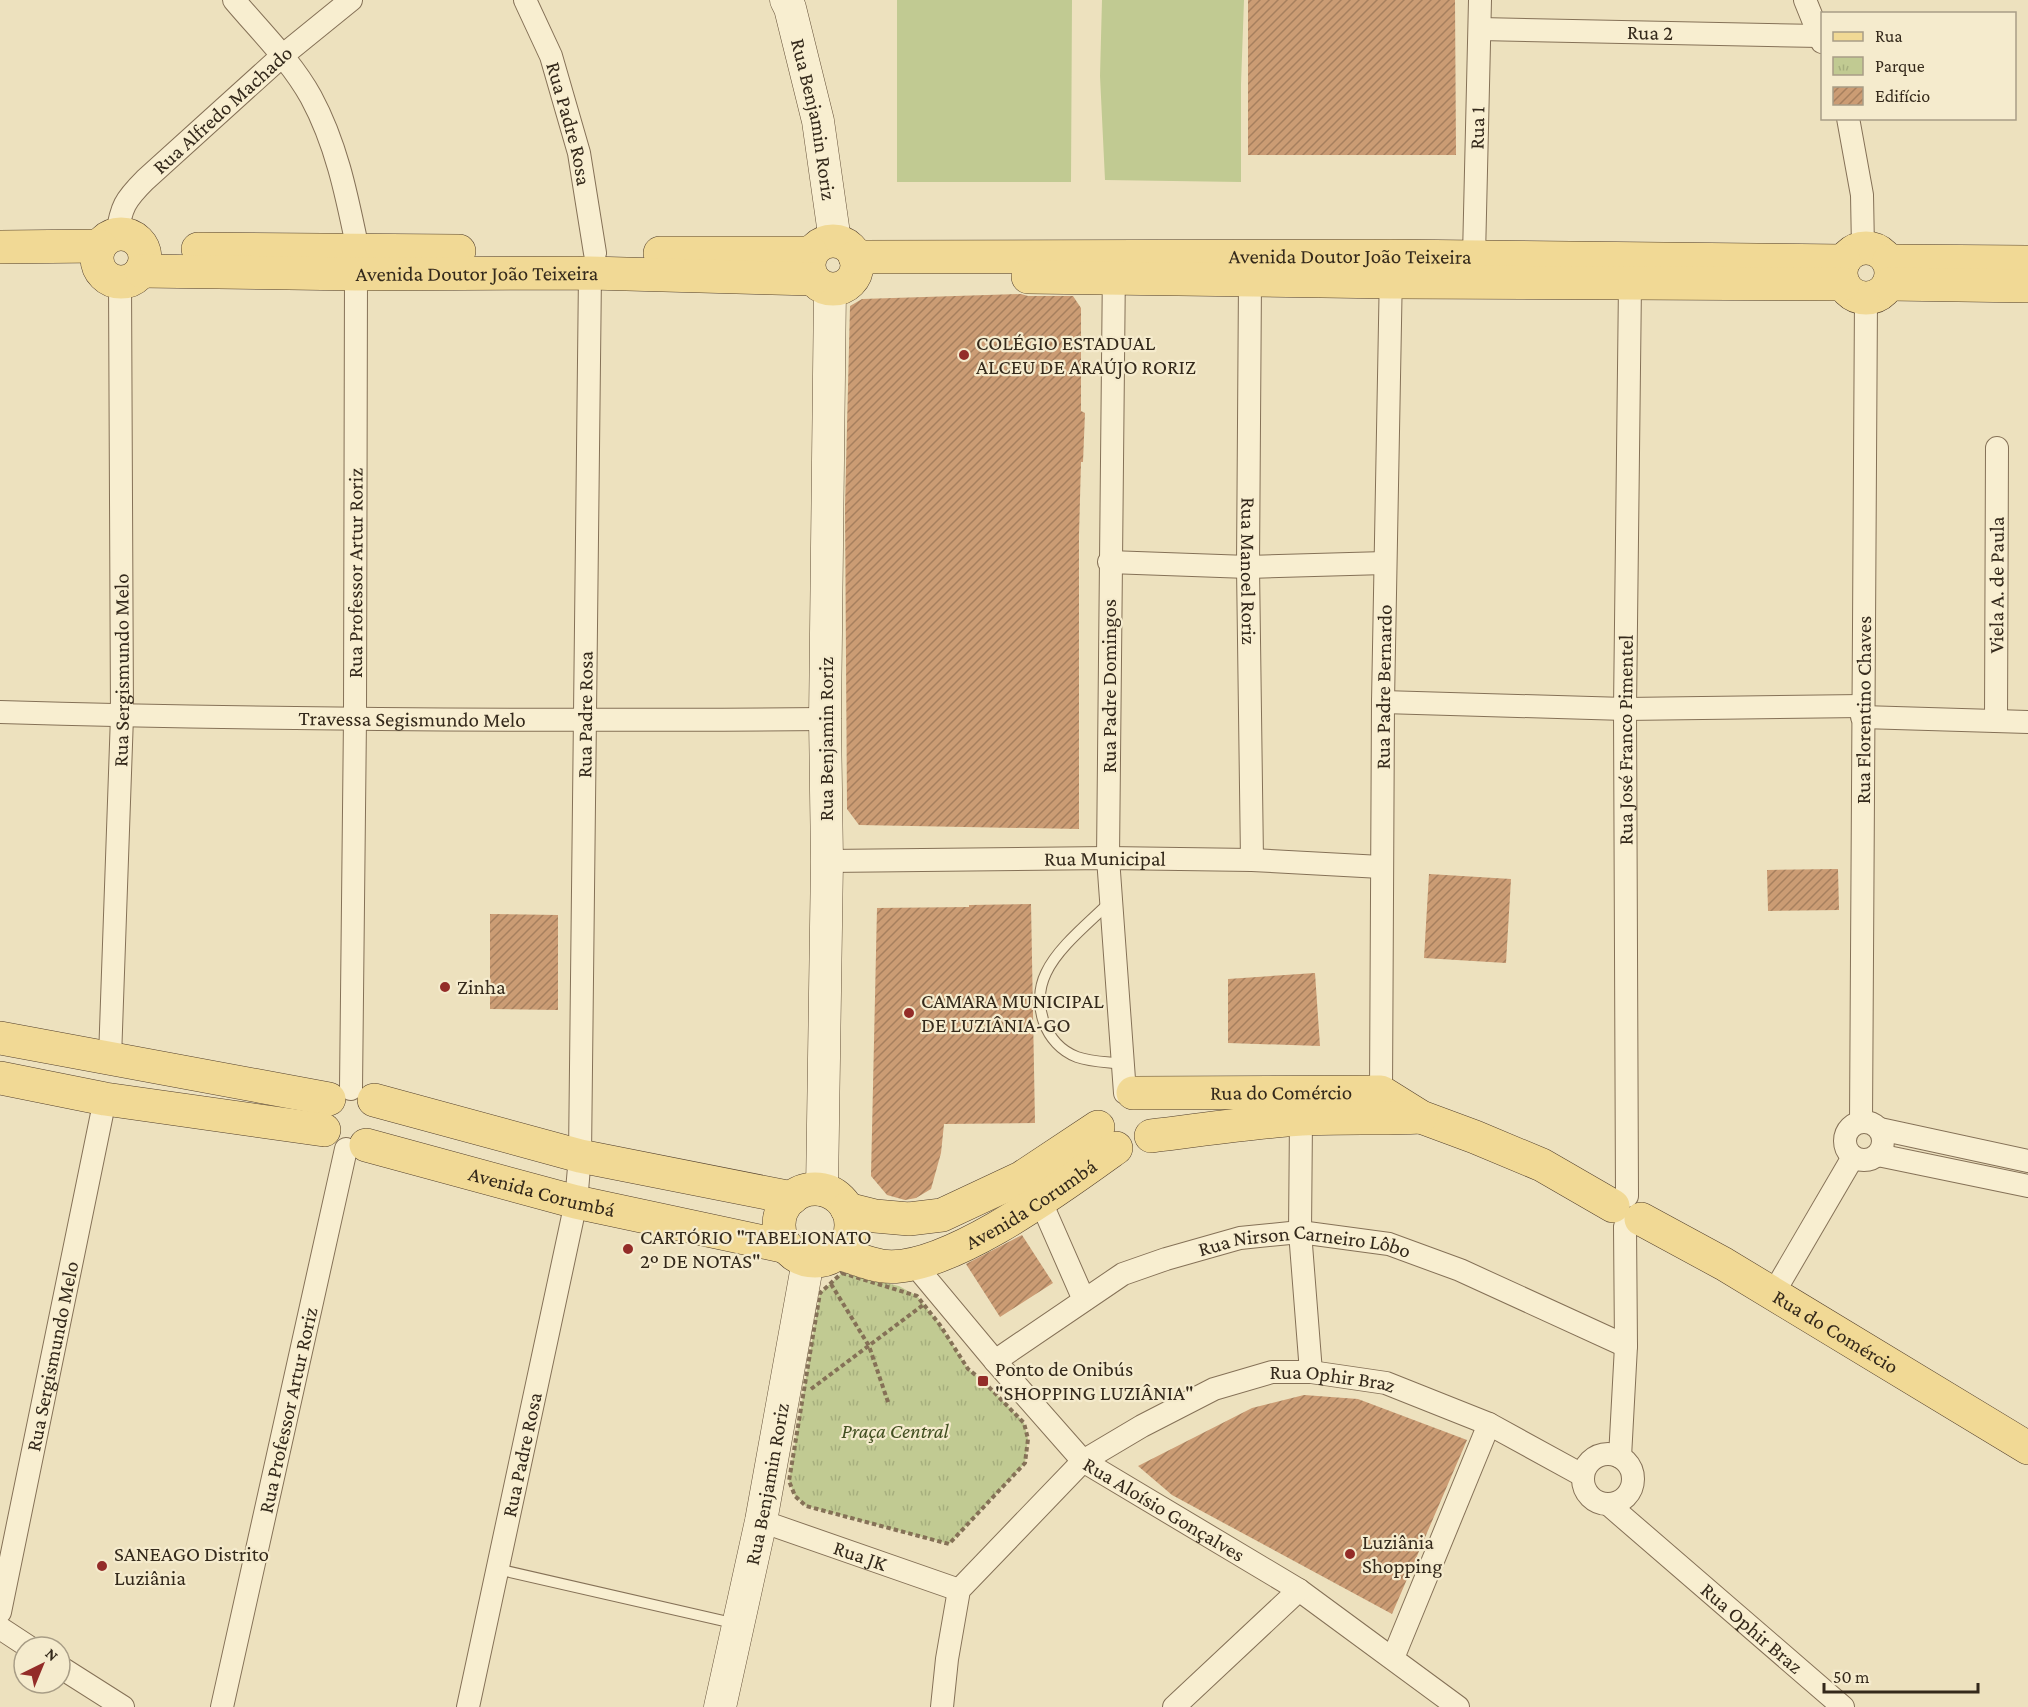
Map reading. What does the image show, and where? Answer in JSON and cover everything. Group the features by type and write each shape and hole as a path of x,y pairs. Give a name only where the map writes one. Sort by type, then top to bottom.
{"main road":[{"name":"Avenida Doutor João Teixeira","path":"0,248 120,259 1391,269 1630,283 1866,273 2028,262"},
{"name":"Avenida Doutor João Teixeira","path":"1114,268 1250,280 1391,269 1474,256 1866,273 2028,286"},
{"name":"Avenida Doutor João Teixeira","path":"0,269 120,259"},
{"name":"Avenida Corumbá","path":"0,1038 110,1058 348,1119 576,1202 816,1261 884,1266 914,1264 952,1251 1041,1202 1107,1137"},
{"name":"Avenida Corumbá","path":"0,1078 105,1099 348,1119 580,1156 820,1199 875,1215 909,1219 942,1215 1107,1137"},
{"name":"Rua do Comércio","path":"1127,1083 1381,1092 1422,1117 1542,1165 1724,1264 2028,1449"},
{"path":"1127,1083 1153,1110 1155,1128 1151,1136 1146,1143 1132,1150 1107,1137 1098,1117 1101,1108 1127,1083"},
{"name":"Rua do Comércio","path":"1151,1136 1301,1119 1380,1120 1422,1117"},
{"path":"820,1199 851,1225 848,1241 816,1261 783,1242 779,1226 782,1210 820,1199"}],"street":[{"name":"Rua Professor Artur Roriz","path":"222,1707 348,1119 355,718 357,262 344,183 331,141 310,96 282,56 234,0"},
{"name":"Rua Alfredo Machado","path":"120,259 121,212 129,196 282,56 351,0"},
{"name":"Rua Padre Rosa","path":"468,1707 576,1202 580,1156 593,263 579,153 551,56 525,0"},
{"name":"Rua Benjamin Roriz","path":"786,0 790,8 818,121 834,265 825,719 827,861 820,1199"},
{"name":"Rua 1","path":"1474,256 1480,0"},
{"path":"1805,0 1821,39"},
{"name":"Rua 2","path":"1480,29 1821,39"},
{"name":"Rua Florentino Chaves","path":"1848,120 1862,195 1866,273 1862,712 1870,1126"},
{"name":"Rua Sergismundo Melo","path":"110,1058 122,716 120,259"},
{"name":"Rua Padre Domingos","path":"1114,268 1109,562 1108,858 1127,1083"},
{"name":"Rua Padre Bernardo","path":"1381,1092 1383,702 1391,269"},
{"name":"Rua Manoel Roriz","path":"1250,280 1248,567 1252,860"},
{"name":"Rua José Franco Pimentel","path":"1620,1457 1626,1346 1625,709 1630,283"},
{"name":"Viela A. de Paula","path":"1996,448 1996,721"},
{"path":"1109,562 1248,567 1385,563"},
{"path":"1383,702 1625,709 1862,712 2028,722"},
{"name":"Travessa Segismundo Melo","path":"0,712 122,716 586,721 825,719"},
{"name":"Rua Municipal","path":"827,861 1108,858 1252,860 1381,867"},
{"name":"Rua Sergismundo Melo","path":"0,1612 105,1099"},
{"path":"1301,1119 1300,1232 1311,1372"},
{"path":"1870,1126 1884,1140 1881,1151 1866,1161 1853,1157 1845,1146 1850,1128 1870,1126 2028,1161"},
{"path":"1878,1155 2028,1186"},
{"path":"1773,1294 1853,1157"},
{"path":"1041,1202 1084,1300"},
{"name":"Rua Nirson Carneiro Lôbo","path":"994,1361 1123,1274 1240,1238 1300,1232 1389,1244 1460,1270 1626,1346"},
{"name":"Rua Benjamin Roriz","path":"720,1707 816,1261"},
{"name":"Rua Aloísio Gonçalves","path":"914,1264 994,1361 1083,1461 1299,1590 1458,1707"},
{"name":"Rua Ophir Braz","path":"959,1590 1083,1461 1142,1426 1214,1389 1272,1372 1311,1372 1386,1383 1490,1424 1582,1475"},
{"path":"1393,1658 1490,1424"},
{"path":"1604,1454 1620,1457 1631,1469 1633,1477 1629,1493 1624,1499 1608,1504 1599,1503 1586,1492 1582,1475 1590,1461 1596,1456 1604,1454"},
{"name":"Rua Ophir Braz","path":"1608,1504 1843,1707"},
{"name":"Rua JK","path":"761,1521 959,1590"},
{"path":"942,1707 946,1659 959,1590"},
{"path":"1174,1707 1299,1590"},
{"path":"72,1675 123,1707"}],"lane":[{"path":"1111,902 1059,954 1045,974 1040,995 1041,1015 1048,1033 1062,1050 1127,1083"},
{"path":"498,1569 738,1624"}],"path":[{"path":"816,1261 842,1273 916,1296 940,1325 968,1370 983,1381 1024,1423 1028,1439 1025,1463 949,1544 806,1506 795,1496 789,1481 820,1293 816,1261"},
{"path":"816,1261 869,1346 889,1405"},
{"path":"803,1396 923,1304"}],"green space":[{"path":"897,0 1072,0 1071,182 897,182"},
{"path":"1102,0 1244,0 1241,182 1105,180 1100,76"},
{"name":"Praça Central","path":"842,1273 899,1286 917,1296 940,1325 968,1369 1024,1423 1028,1439 1025,1463 949,1544 806,1506 795,1496 789,1481 820,1293"}],"building":[{"path":"1248,0 1455,0 1456,155 1248,155"},
{"path":"1021,294 1073,296 1081,308 1081,411 1085,413 1079,536 1079,829 859,825 847,809 845,506 850,306 862,299"},
{"path":"1838,869 1839,910 1768,911 1767,870"},
{"path":"1429,874 1511,879 1506,963 1424,958"},
{"path":"1031,904 1035,1123 944,1124 941,1153 931,1189 916,1198 905,1200 887,1195 871,1176 877,908"},
{"path":"490,914 558,915 558,1010 490,1009"},
{"path":"1315,973 1320,1046 1228,1043 1228,979"},
{"path":"1022,1235 1053,1283 1000,1317 966,1264"},
{"name":"Luziânia Shopping","path":"1304,1395 1358,1399 1467,1440 1392,1614 1172,1495 1138,1466 1252,1408"}],"place":[{"name":"COLÉGIO ESTADUAL ALCEU DE ARAÚJO RORIZ","path":"964,355"},
{"name":"Zinha","path":"445,987"},
{"name":"CAMARA MUNICIPAL DE LUZIÂNIA-GO","path":"909,1013"},
{"name":"CARTÓRIO \"TABELIONATO 2º DE NOTAS\"","path":"628,1249"},
{"name":"Ponto de Onibús \"SHOPPING LUZIÂNIA\"","path":"983,1381"},
{"name":"Luziânia Shopping","path":"1350,1554"},
{"name":"SANEAGO Distrito Luziânia","path":"102,1566"}]}
